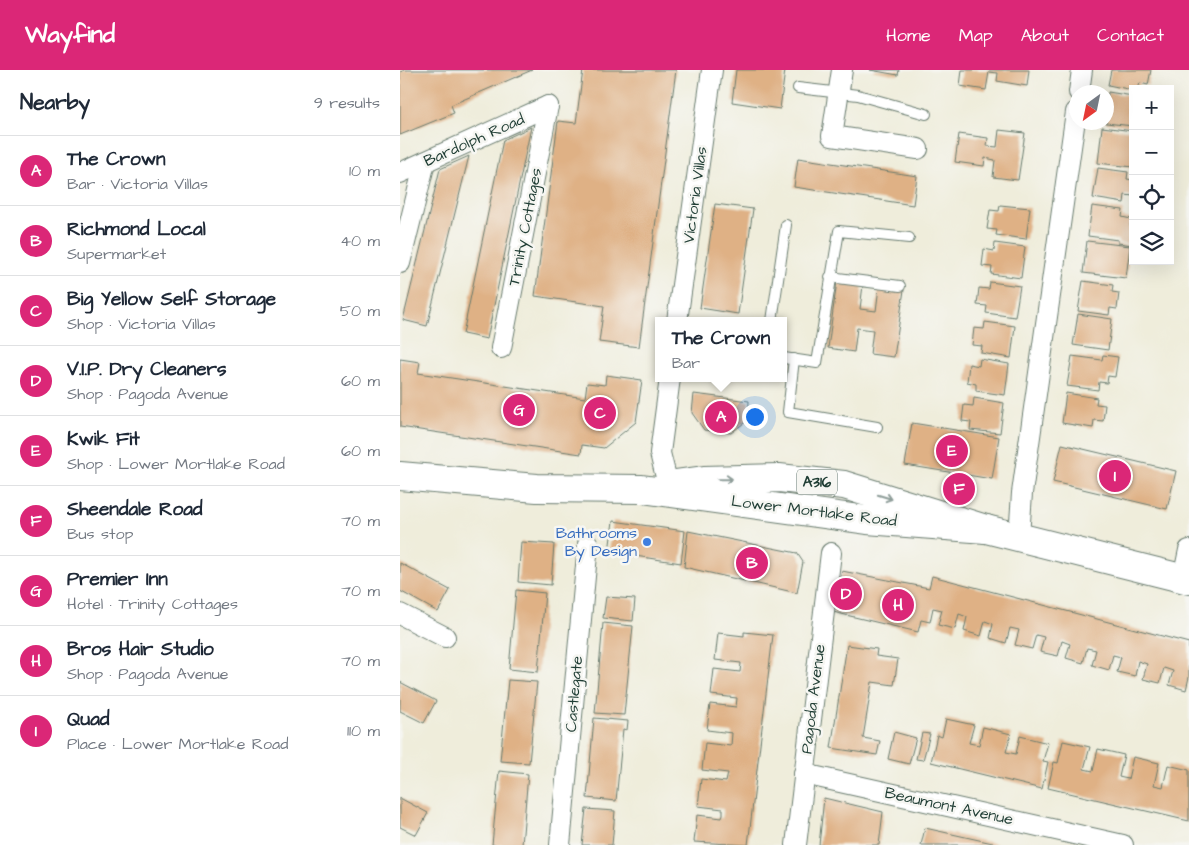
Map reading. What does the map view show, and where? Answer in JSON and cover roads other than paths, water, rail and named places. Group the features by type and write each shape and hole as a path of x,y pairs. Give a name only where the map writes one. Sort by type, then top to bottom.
{"highway":[{"name":"Lower Mortlake Road","path":"400,476 537,488 655,487 857,519 986,529 1186,580"}],"street":[{"name":"Victoria Villas","path":"678,317 712,70"},
{"path":"842,70 832,136 918,149"},
{"path":"1080,85 1082,70"},
{"name":"Bardolph Road","path":"400,173 548,106"},
{"name":"Trinity Cottages","path":"500,348 548,106"},
{"path":"1019,536 1022,493 1073,130"},
{"path":"400,263 425,162"},
{"path":"655,487 669,382"},
{"name":"Castlegate","path":"560,845 588,544"},
{"path":"1186,580 1189,550"},
{"name":"Pagoda Avenue","path":"796,845 831,553"},
{"path":"400,614 445,637"},
{"name":"Beaumont Avenue","path":"804,774 1123,845"}],"lane":[{"path":"798,88 858,95 926,114"},
{"path":"773,317 786,224"},
{"path":"877,427 788,412 789,359 817,363 839,231 909,238"},
{"path":"830,278 900,286"}],"place":[{"name":"Premier Inn","path":"519,410"},
{"name":"Big Yellow Self Storage","path":"600,413"},
{"name":"The Crown","path":"721,417"},
{"name":"Kwik Fit","path":"952,451"},
{"name":"Quad","path":"1115,476"},
{"name":"Sheendale Road","path":"959,489"},
{"name":"Bathrooms By Design","path":"647,542"},
{"name":"Richmond Local","path":"752,563"},
{"name":"V.I.P. Dry Cleaners","path":"846,594"},
{"name":"Bros Hair Studio","path":"898,605"}]}
